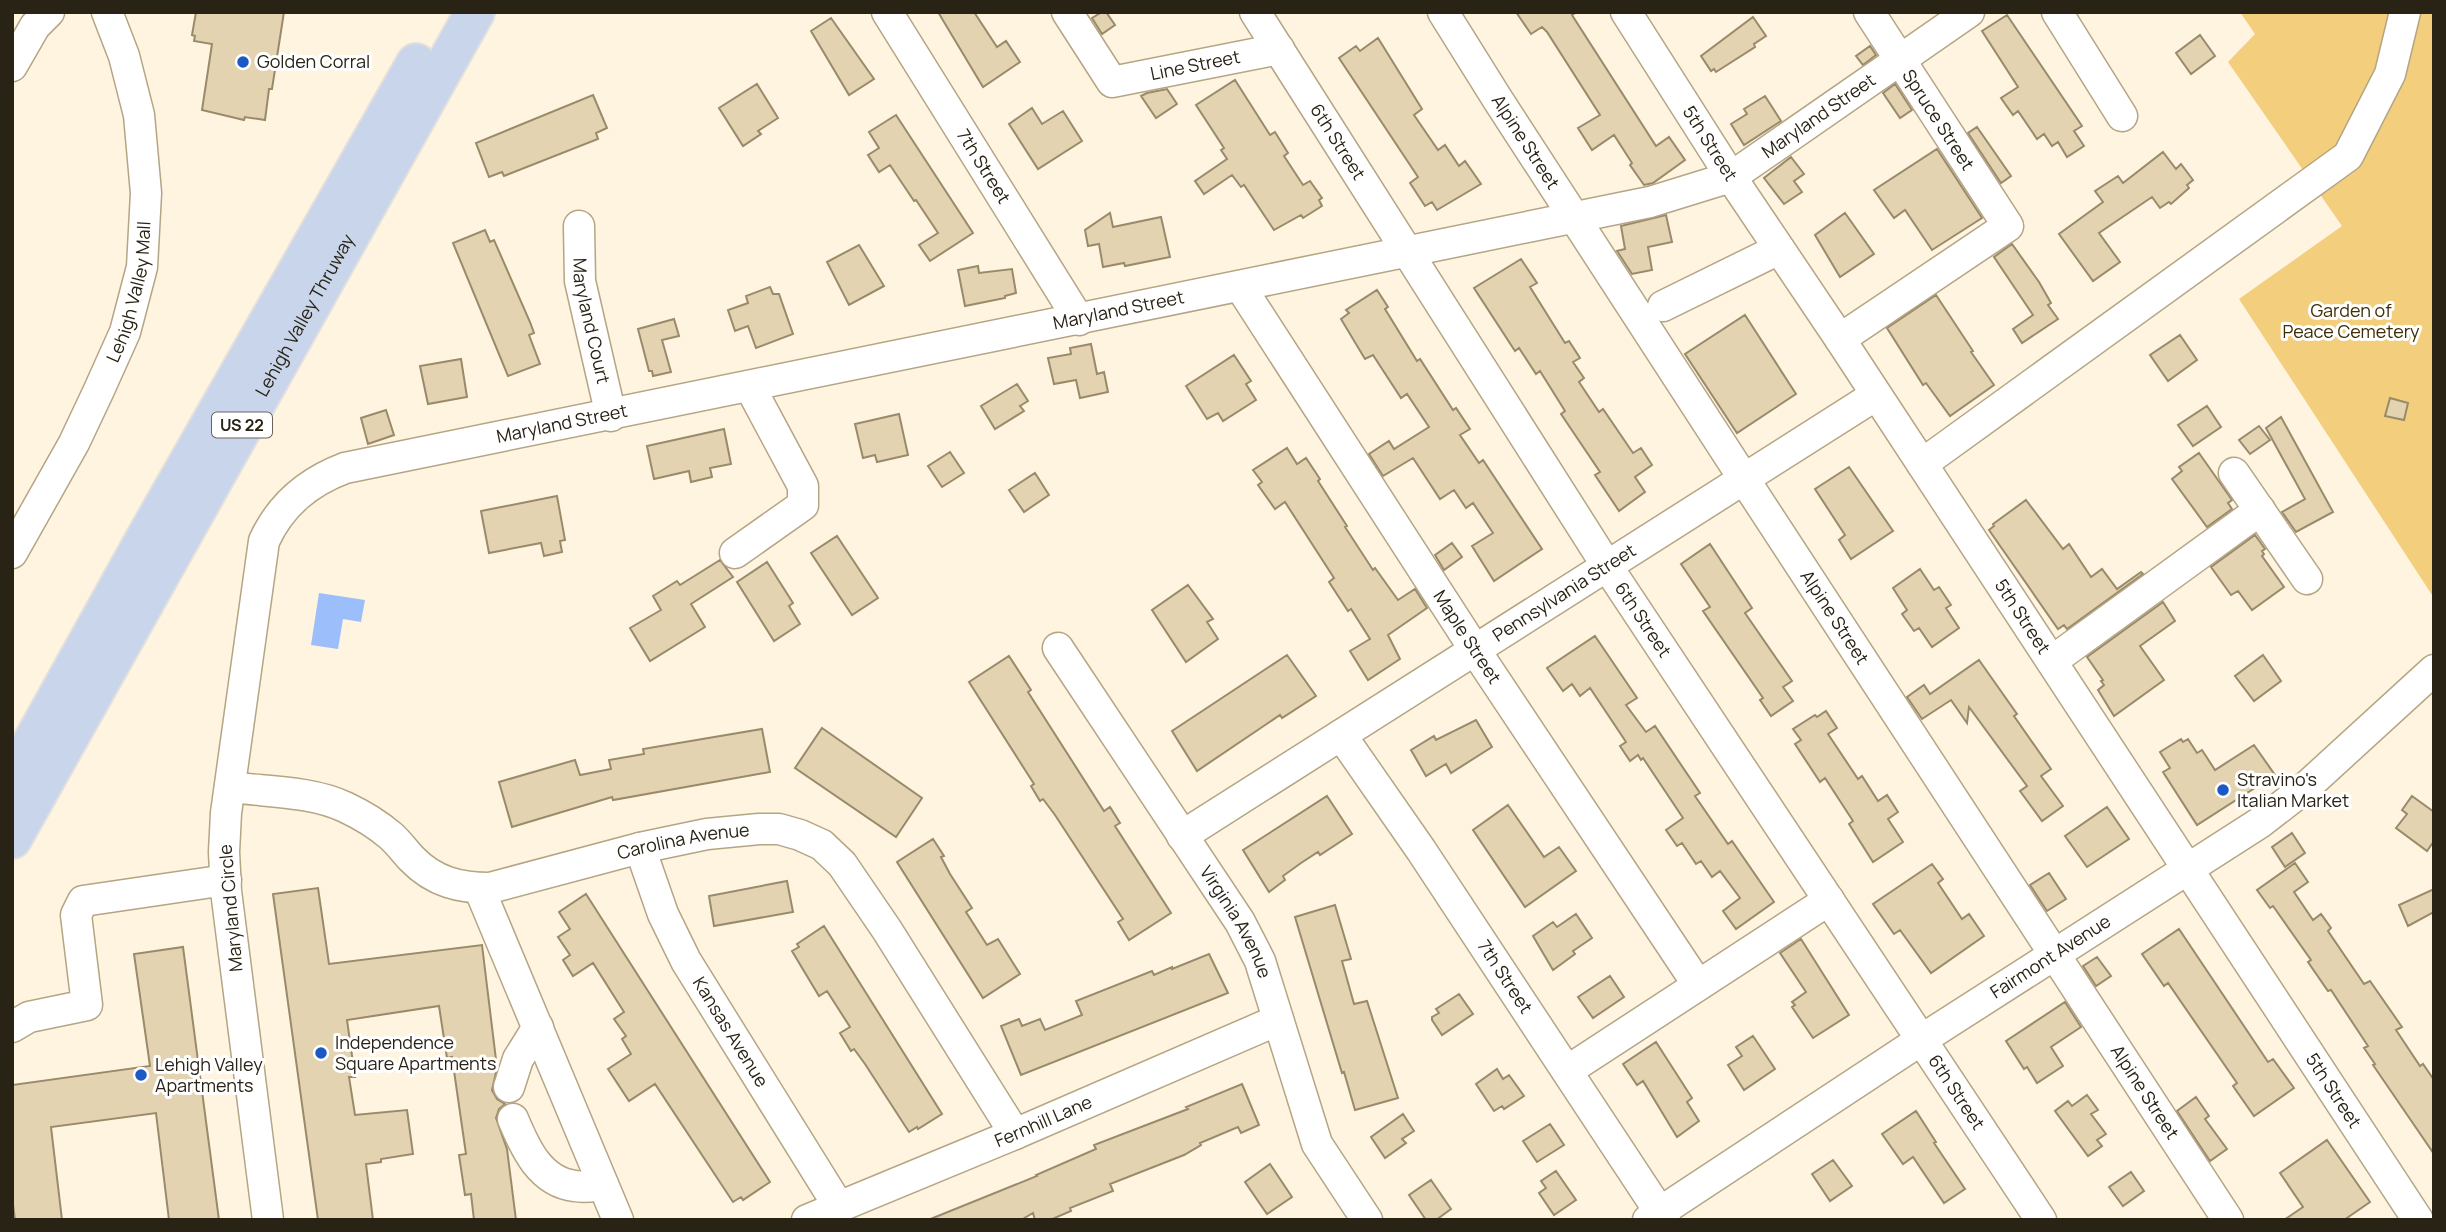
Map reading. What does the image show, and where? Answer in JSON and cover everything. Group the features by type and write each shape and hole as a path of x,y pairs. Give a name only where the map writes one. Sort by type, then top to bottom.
{"highway":[{"name":"Lehigh Valley Thruway","path":"12,779 149,531 444,12"},
{"name":"Lehigh Valley Thruway","path":"12,839 475,12"}],"street":[{"path":"12,66 34,26 49,12"},
{"name":"Lehigh Valley Mall","path":"12,553 74,443 99,390 125,332 142,267 146,193 139,115 124,56 107,12"},
{"name":"7th Street","path":"887,12 1079,320"},
{"name":"Line Street","path":"1067,12 1112,82 1279,49"},
{"name":"6th Street","path":"1255,12 1607,566 2040,1220"},
{"name":"Alpine Street","path":"1443,12 2228,1220"},
{"name":"5th Street","path":"1626,12 1731,177 2189,868 2418,1220"},
{"name":"Spruce Street","path":"1840,339 2007,226 1869,12"},
{"name":"Maryland Street","path":"261,556 272,523 288,503 306,487 345,468 611,416 1650,202 1731,177 1969,12"},
{"path":"2057,12 2122,116"},
{"path":"1922,464 2348,156 2390,74 2405,12"},
{"name":"Maryland Court","path":"579,226 580,281 611,416"},
{"path":"1663,306 1779,249"},
{"name":"Maple Street","path":"1240,286 1475,650 1698,985"},
{"path":"735,553 803,505 804,495 797,475 750,387"},
{"name":"Pennsylvania Street","path":"1182,836 1876,394"},
{"path":"2234,473 2307,579"},
{"path":"2052,661 2260,510"},
{"name":"Maryland Circle","path":"261,556 230,787 224,852 268,1220"},
{"name":"Virginia Avenue","path":"1058,648 1240,922 1260,961 1317,1144 1367,1220"},
{"name":"Fairmont Avenue","path":"1658,1217 1921,1040 2261,822 2305,788 2434,670"},
{"name":"7th Street","path":"1341,735 1567,1070 1658,1217"},
{"name":"Carolina Avenue","path":"230,787 317,798 342,806 371,820 393,837 414,862 431,875 448,883 480,888 490,888 640,848 707,834 759,829 800,835 822,845 842,864 1015,1134"},
{"name":"Kansas Avenue","path":"640,848 663,914 686,961 839,1207"},
{"path":"12,1027 29,1017 87,1005 75,915 83,901 226,880"},
{"path":"480,888 618,1220"},
{"path":"1567,1070 1829,900"},
{"name":"Fernhill Lane","path":"807,1220 1015,1134 1278,1020"},
{"path":"509,1087 518,1059 538,1027"},
{"path":"513,1119 522,1141 539,1168 561,1183 577,1187 603,1185"}],"green space":[{"name":"Garden of Peace Cemetery","path":"2240,12 2434,12 2434,598 2239,299 2342,226 2228,62 2255,34"}],"water":[{"path":"319,593 365,600 361,622 343,619 338,649 311,645"}],"building":[{"name":"Golden Corral","path":"196,12 284,12 265,120 245,117 244,120 202,110 212,44 194,41 195,36 192,35"},
{"path":"938,12 974,12 997,47 1006,41 1020,62 983,87"},
{"path":"1106,12 1115,25 1102,34 1092,18"},
{"path":"1516,12 1577,12 1572,15 1656,146 1669,137 1685,160 1653,183 1644,185 1614,135 1592,150 1578,128 1600,115 1547,32 1542,27 1531,34"},
{"path":"2007,15 2082,126 2074,131 2084,146 2067,157 2058,142 2052,146 2044,134 2037,139 2018,111 2013,115 2001,98 2018,87 1982,31"},
{"path":"1753,17 1766,36 1754,44 1755,47 1716,72 1714,69 1711,71 1701,56"},
{"path":"831,18 874,79 849,95 811,31"},
{"path":"2200,35 2215,56 2191,74 2176,53"},
{"path":"1378,38 1422,109 1414,115 1438,150 1445,145 1459,166 1465,161 1481,184 1437,210 1432,202 1425,206 1410,183 1418,177 1339,58 1356,46 1360,51"},
{"path":"1870,46 1876,55 1863,65 1856,56"},
{"path":"1235,80 1270,135 1275,132 1288,153 1284,156 1303,185 1310,181 1322,198 1319,200 1322,206 1303,218 1301,215 1274,230 1244,185 1241,187 1232,175 1204,194 1195,181 1227,159 1221,150 1224,148 1196,105"},
{"path":"757,84 778,118 758,131 761,134 743,146 719,108"},
{"path":"1895,84 1912,110 1900,118 1883,93"},
{"path":"1167,89 1177,104 1156,118 1141,96"},
{"path":"593,95 607,128 596,133 598,139 504,176 502,172 489,177 476,143"},
{"path":"1765,96 1781,121 1744,145 1731,124 1747,114 1744,109"},
{"path":"1032,108 1042,124 1063,111 1082,141 1038,169 1009,124"},
{"path":"896,115 973,233 930,261 919,245 938,233 890,165 879,172 868,155 879,148 869,132"},
{"path":"1977,127 2011,176 2001,183 1968,133"},
{"path":"1937,149 1982,218 1932,250 1905,210 1894,218 1874,190"},
{"path":"2163,152 2176,169 2181,164 2193,180 2187,185 2189,188 2171,204 2169,202 2160,208 2152,197 2099,233 2120,262 2093,281 2059,234 2103,202 2095,191 2118,176 2123,183"},
{"path":"1791,157 1804,174 1794,181 1802,192 1784,204 1764,178"},
{"path":"1110,213 1113,227 1161,217 1170,257 1125,266 1124,263 1103,267 1099,244 1088,246 1085,230"},
{"path":"1845,213 1874,254 1840,277 1815,235"},
{"path":"1666,215 1672,242 1648,247 1652,270 1632,274 1617,251 1625,249 1621,226"},
{"path":"485,230 490,242 494,240 530,322 534,333 529,335 540,364 508,376 453,243"},
{"path":"2012,244 2039,282 2051,303 2048,305 2058,319 2022,343 2013,329 2033,315 1994,257"},
{"path":"859,245 884,286 849,305 827,262"},
{"path":"1521,259 1537,283 1530,287 1565,343 1569,341 1580,358 1573,362 1584,378 1579,382 1599,412 1603,409 1633,453 1641,448 1652,465 1635,477 1645,492 1619,511 1595,475 1600,472 1561,414 1565,411 1540,371 1536,374 1519,348 1515,351 1474,288"},
{"path":"978,266 979,273 1012,269 1016,293 1005,298 965,306 958,270"},
{"path":"770,287 773,294 779,294 793,334 756,348 748,326 735,331 728,310 748,303 746,296"},
{"path":"1377,290 1388,307 1385,309 1417,361 1420,359 1453,410 1456,408 1470,429 1460,435 1479,463 1483,460 1542,549 1494,581 1472,546 1493,533 1473,503 1466,508 1454,490 1440,499 1413,458 1383,476 1369,454 1389,441 1394,449 1429,427 1407,394 1401,398 1373,355 1365,359 1341,319 1349,313 1346,310"},
{"path":"1936,295 1994,385 1950,416 1926,383 1923,385 1887,328"},
{"path":"1745,315 1796,394 1737,433 1685,354"},
{"path":"674,319 679,336 662,340 671,372 653,376 652,371 649,371 638,329"},
{"path":"2180,335 2197,360 2168,381 2150,355"},
{"path":"1091,344 1097,374 1104,372 1108,392 1080,398 1076,380 1054,384 1048,358 1071,354 1070,348"},
{"path":"1234,355 1251,381 1246,384 1256,400 1223,421 1218,413 1207,419 1186,386"},
{"path":"461,359 467,397 428,404 420,366"},
{"path":"1017,384 1028,401 1020,406 1024,411 995,429 981,406"},
{"path":"2390,398 2408,403 2404,420 2385,416"},
{"path":"2207,406 2221,427 2193,446 2178,425"},
{"path":"386,410 394,435 368,444 361,418"},
{"path":"899,414 908,455 877,462 875,455 863,458 855,424"},
{"path":"2281,417 2333,512 2296,532 2282,512 2305,499 2266,428"},
{"path":"2259,426 2270,440 2250,454 2239,440"},
{"path":"724,429 731,464 710,468 712,477 691,482 689,471 654,479 647,446"},
{"path":"1287,448 1297,464 1306,458 1347,526 1345,527 1373,570 1375,568 1398,600 1415,589 1427,608 1388,635 1400,659 1368,680 1350,651 1370,639 1329,582 1334,578 1285,502 1275,509 1258,485 1262,482 1253,470"},
{"path":"950,452 964,473 942,487 928,466"},
{"path":"2199,453 2232,500 2228,503 2232,509 2207,527 2172,479 2182,471 2179,467"},
{"path":"1849,467 1893,531 1851,559 1839,540 1845,535 1815,489"},
{"path":"1035,473 1049,495 1024,512 1009,490"},
{"path":"557,496 565,540 560,541 562,552 544,556 541,543 489,553 481,511"},
{"path":"2026,500 2063,549 2069,544 2091,577 2102,569 2117,589 2141,572 2143,574 2067,629 2064,625 2058,629 1989,530 1993,524"},
{"path":"2255,535 2265,549 2262,556 2284,587 2252,610 2238,591 2231,595 2211,567"},
{"path":"837,536 878,598 852,615 811,553"},
{"path":"1452,543 1462,557 1444,570 1435,555"},
{"path":"1710,544 1752,608 1745,613 1792,681 1783,687 1793,701 1771,716 1760,700 1763,698 1703,611 1710,607 1681,564"},
{"path":"720,560 733,577 691,604 705,627 650,661 630,628 661,610 653,596 677,581 680,585"},
{"path":"767,562 793,603 789,606 800,624 774,641 737,582"},
{"path":"1920,569 1934,590 1939,587 1951,605 1946,608 1959,628 1932,647 1919,628 1914,631 1902,614 1907,610 1893,588"},
{"path":"1188,585 1213,619 1207,622 1218,639 1186,662 1152,610"},
{"path":"2163,602 2175,621 2140,646 2164,680 2114,716 2098,690 2104,685 2101,681 2103,680 2087,657"},
{"path":"1595,636 1637,698 1626,705 1646,732 1655,726 1700,793 1695,796 1728,844 1732,841 1774,902 1736,929 1723,911 1740,898 1720,871 1712,877 1701,861 1696,864 1682,843 1677,846 1666,830 1683,818 1643,758 1641,760 1638,755 1630,761 1620,746 1626,742 1590,688 1580,696 1572,684 1563,691 1547,668"},
{"path":"1287,655 1316,696 1282,718 1280,715 1197,771 1172,731"},
{"path":"2263,655 2281,681 2254,701 2235,676"},
{"path":"1009,656 1031,690 1028,692 1104,811 1110,807 1120,823 1115,826 1171,913 1129,940 1118,922 1123,919 1055,815 1043,799 1040,801 1031,786 1034,784 969,682"},
{"path":"1979,660 2051,769 2041,776 2063,806 2042,821 2020,791 2027,786 1969,707 1967,723 1951,700 1922,719 1907,697 1924,685 1930,694"},
{"path":"1826,711 1837,728 1828,734 1858,779 1862,776 1878,801 1887,795 1898,812 1888,819 1903,842 1873,862 1849,824 1853,821 1825,778 1820,782 1795,744 1801,740 1793,729"},
{"path":"1476,720 1492,747 1451,773 1446,764 1426,776 1411,750 1434,736 1436,740"},
{"path":"822,728 922,798 896,837 795,768"},
{"path":"762,729 770,772 613,800 612,797 512,827 499,782 575,760 580,775 611,769 609,760 644,754 643,749"},
{"name":"Stravino's Italian Market","path":"2181,739 2183,742 2188,739 2197,753 2202,750 2215,770 2254,745 2275,775 2197,825 2163,772 2170,768 2160,752"},
{"path":"1327,796 1352,834 1320,855 1318,852 1301,863 1283,876 1285,880 1269,892 1243,850"},
{"path":"2412,796 2434,812 2434,841 2427,851 2396,828 2407,814 2402,810"},
{"path":"1508,805 1544,857 1559,847 1576,871 1525,907 1473,830"},
{"path":"2107,807 2129,839 2087,867 2065,836"},
{"path":"2292,833 2305,853 2285,867 2272,847"},
{"path":"933,839 944,856 941,857 950,874 972,908 966,912 987,945 998,939 1020,974 983,998 897,862"},
{"path":"2295,863 2308,882 2294,892 2313,920 2321,914 2331,928 2328,931 2364,984 2370,981 2402,1027 2396,1030 2420,1066 2423,1064 2434,1080 2434,1154 2373,1065 2375,1064 2364,1048 2368,1046 2331,990 2328,991 2308,962 2311,960 2273,906 2270,908 2257,890"},
{"path":"1932,864 1943,879 1938,883 1962,919 1969,914 1984,936 1931,973 1900,930 1894,934 1873,904"},
{"path":"2049,873 2066,899 2047,911 2030,885"},
{"path":"787,881 793,912 714,926 709,896"},
{"name":"Independence Square Apartments","path":"318,888 329,964 482,945 497,1068 492,1090 497,1099 505,1104 499,1109 496,1118 507,1149 516,1220 474,1220 471,1194 465,1195 459,1155 466,1154 452,1057 447,1058 439,1006 347,1020 355,1077 349,1077 355,1115 407,1110 413,1154 366,1164 373,1220 318,1220 273,894"},
{"path":"2434,889 2434,912 2408,926 2399,905"},
{"path":"586,894 770,1182 743,1200 741,1197 733,1202 655,1084 629,1101 608,1069 631,1054 622,1039 626,1036 614,1019 624,1012 593,963 573,976 563,960 570,955 558,937 570,929 559,912"},
{"path":"1335,905 1351,959 1342,961 1354,1004 1367,1001 1398,1098 1355,1110 1295,917"},
{"path":"1576,914 1592,938 1553,970 1533,936 1553,922 1557,927"},
{"path":"824,926 942,1114 918,1129 917,1127 909,1132 865,1064 854,1049 851,1051 840,1033 850,1027 827,991 819,996 792,951 799,947 797,944"},
{"path":"2179,929 2268,1062 2273,1059 2294,1088 2254,1116 2233,1086 2237,1083 2168,983 2164,986 2142,954"},
{"path":"1801,939 1849,1015 1813,1038 1792,1007 1795,1005 1792,1002 1806,992 1780,953"},
{"name":"Lehigh Valley Apartments","path":"183,947 219,1220 169,1220 156,1113 51,1127 62,1220 15,1220 12,1197 12,1085 150,1066 134,954"},
{"path":"1209,954 1228,993 1021,1075 1001,1026 1019,1019 1022,1026 1040,1019 1045,1030 1082,1015 1076,1001 1152,971 1154,975"},
{"path":"2097,957 2111,976 2096,986 2083,966"},
{"path":"1610,976 1624,997 1593,1018 1578,997"},
{"path":"1459,994 1473,1014 1442,1035 1432,1017 1439,1013 1436,1009"},
{"path":"2065,1002 2081,1027 2051,1047 2063,1066 2037,1083 2027,1067 2024,1069 2006,1041"},
{"path":"1753,1036 1775,1069 1744,1090 1728,1065 1742,1056 1736,1047"},
{"path":"1656,1042 1692,1098 1687,1102 1699,1121 1677,1137 1643,1081 1637,1085 1623,1064"},
{"path":"1497,1069 1503,1079 1509,1075 1524,1096 1504,1109 1502,1106 1494,1111 1476,1084"},
{"path":"1242,1084 1259,1125 1241,1133 1238,1127 1200,1143 1201,1145 1184,1155 1110,1184 1113,1191 1070,1208 1071,1211 1050,1220 1035,1220 1033,1213 1021,1220 928,1220 1037,1176 1096,1149 1094,1145 1188,1109 1186,1107"},
{"path":"2087,1095 2098,1110 2091,1114 2106,1134 2097,1140 2102,1146 2088,1156 2055,1111 2068,1101 2072,1106"},
{"path":"2196,1097 2209,1116 2205,1119 2227,1149 2210,1161 2177,1111"},
{"path":"1916,1111 1965,1189 1944,1203 1913,1157 1903,1164 1882,1134"},
{"path":"1403,1114 1414,1131 1402,1139 1406,1143 1385,1158 1371,1137"},
{"path":"1550,1124 1564,1145 1537,1162 1523,1141"},
{"path":"2327,1140 2370,1202 2344,1220 2284,1220 2303,1207 2280,1173"},
{"path":"1833,1160 1852,1186 1830,1201 1812,1174"},
{"path":"1270,1164 1292,1197 1267,1214 1245,1182"},
{"path":"1556,1171 1576,1200 1554,1215 1539,1193 1546,1188 1541,1181"},
{"path":"2131,1172 2144,1191 2123,1206 2109,1187"},
{"path":"1431,1180 1451,1209 1436,1220 1426,1220 1409,1195"}],"place":[{"name":"Golden Corral","path":"243,62"},
{"name":"Stravino's Italian Market","path":"2223,790"},
{"name":"Independence Square Apartments","path":"321,1053"},
{"name":"Lehigh Valley Apartments","path":"141,1075"}]}
